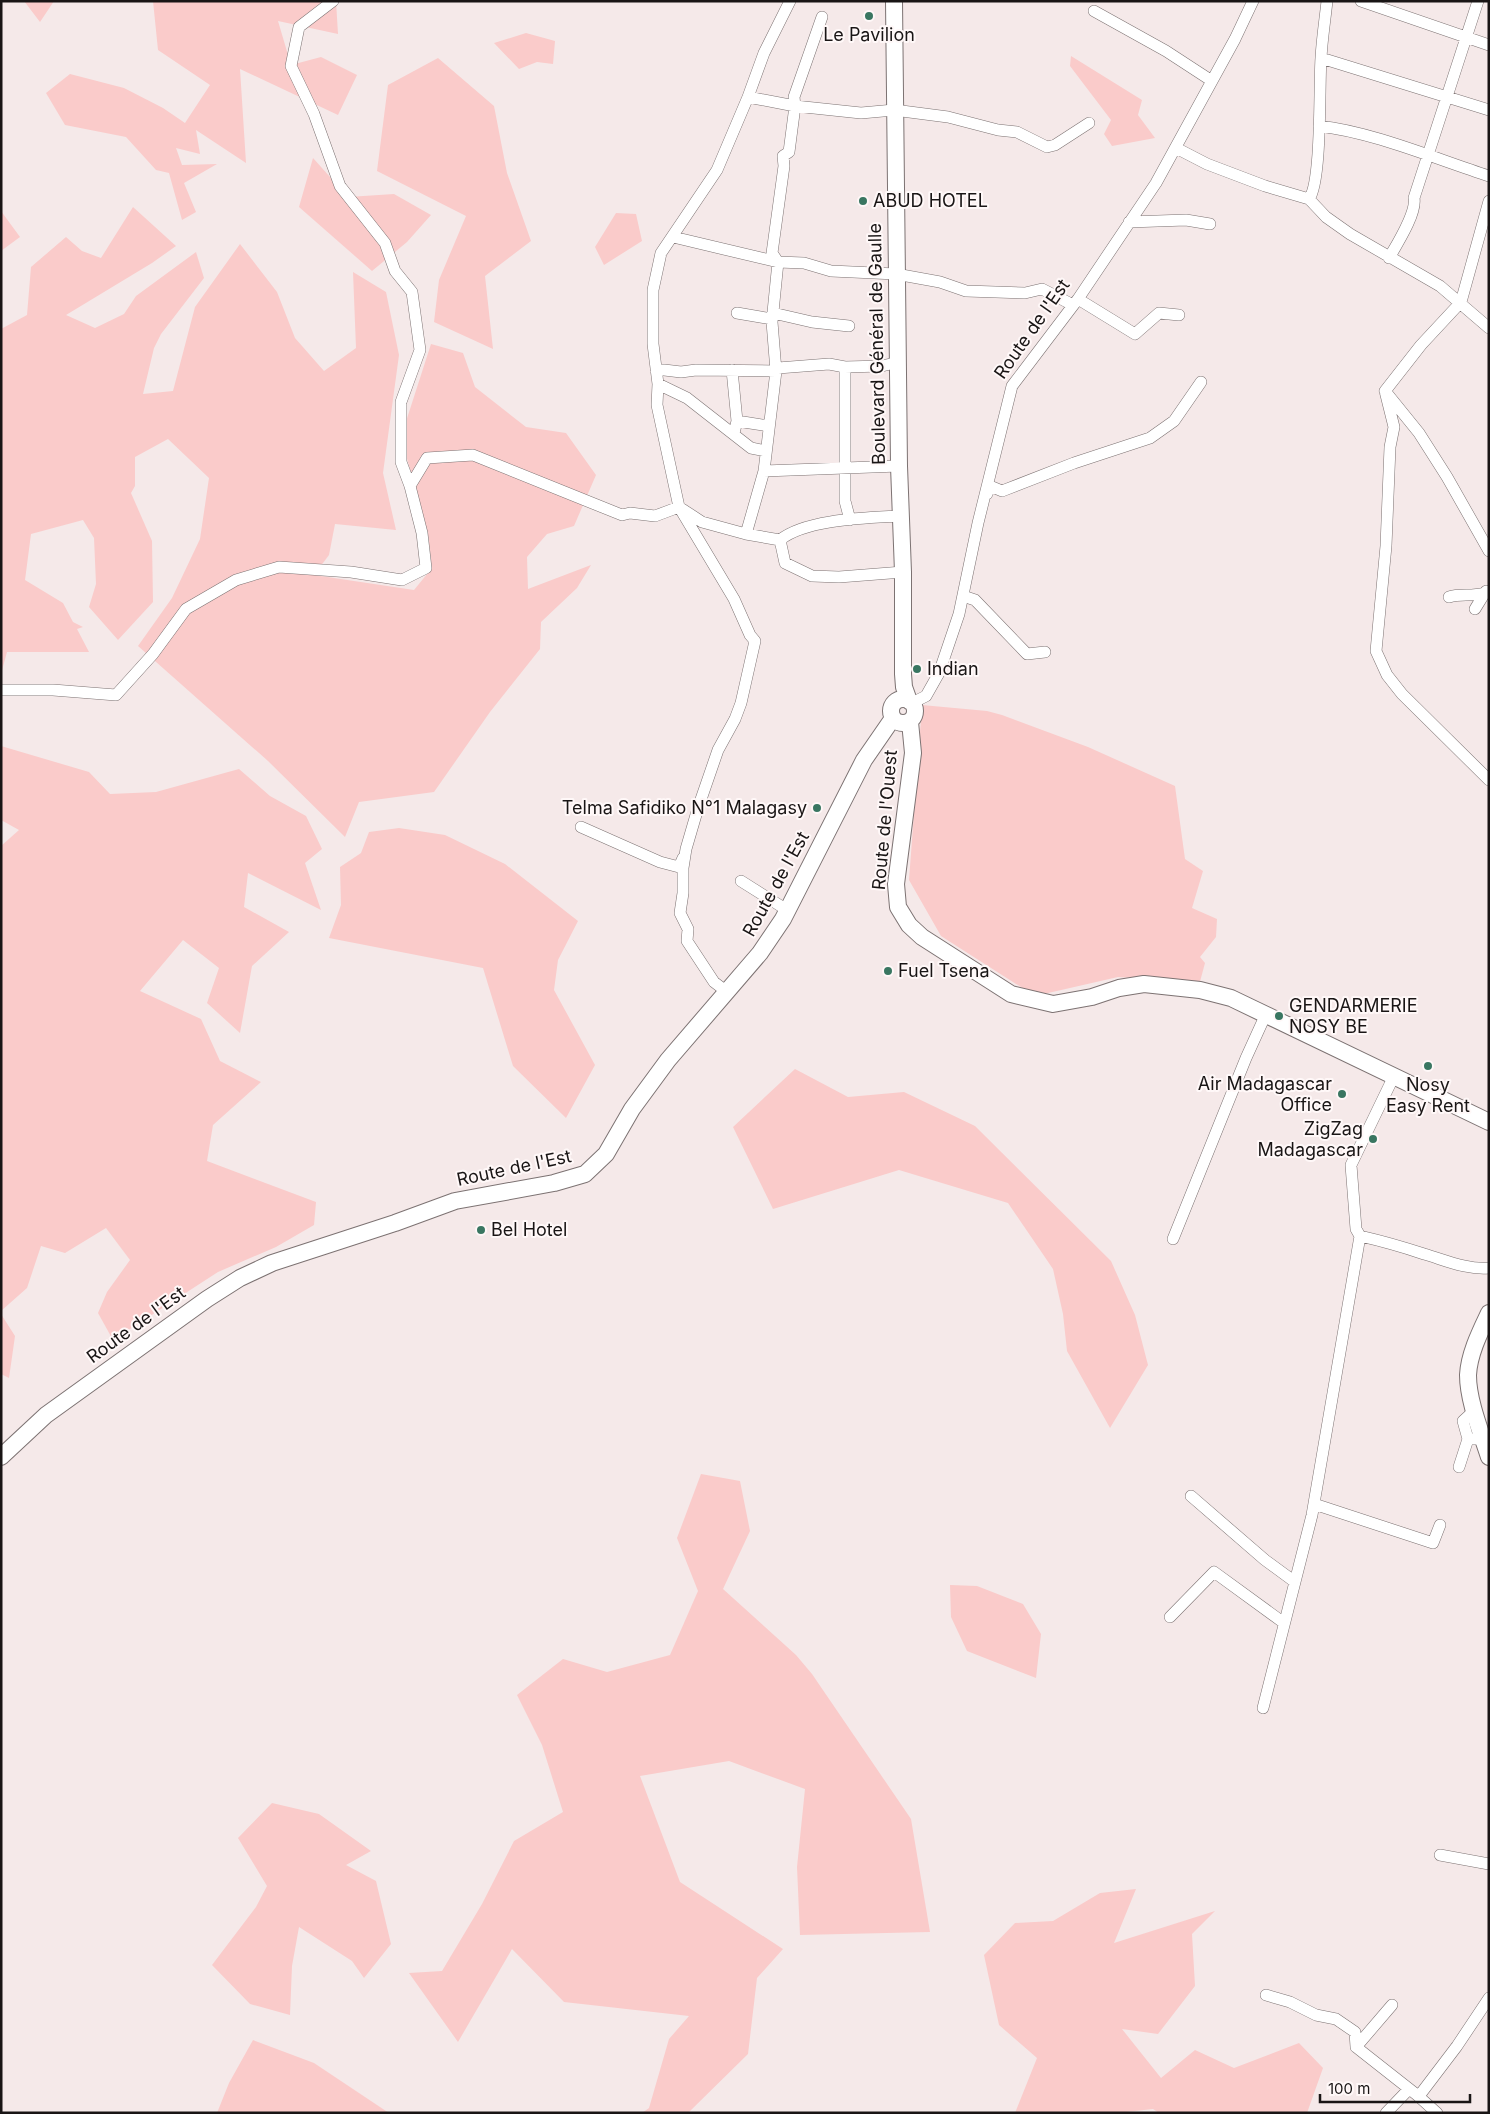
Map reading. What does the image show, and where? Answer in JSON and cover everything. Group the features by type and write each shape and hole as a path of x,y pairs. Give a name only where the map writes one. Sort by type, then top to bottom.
{"main road":[{"name":"Boulevard Général de Gaulle","path":"894,1 899,466 904,572 903,708"},
{"name":"Route de l'Ouest","path":"903,708 912,741 913,753 896,884 898,907 909,926 922,937 1011,994 1031,1000 1053,1004 1074,1001 1119,988 1144,984 1200,990 1231,998 1489,1122"},
{"name":"Route de l'Est","path":"1,1457 46,1415 207,1299 240,1278 272,1263 395,1223 455,1201 554,1183 585,1174 606,1154 632,1109 664,1066 760,953 787,910 864,760 903,708"},
{"path":"1489,1313 1471,1359 1468,1374 1470,1394 1475,1410 1476,1439 1489,1457"}],"street":[{"path":"1,690 52,690 116,695 153,654 186,608 236,580 279,567 351,572 402,580 426,568 422,533 410,486 401,462 401,402 420,350 412,292 395,271 384,243 340,186 314,114 291,66 299,27 333,1"},
{"path":"581,827 660,862 679,867 718,750 735,719 741,703 755,641 750,636 734,599 679,508 657,405 658,384 653,344 653,290 661,253 717,170 748,97 764,53 790,1"},
{"name":"Route de l'Est","path":"903,708 926,696 939,673 959,614 1012,386 1075,302 1156,183 1253,1"},
{"path":"1309,199 1312,195 1316,175 1321,58 1327,1"},
{"path":"1361,1 1373,3 1489,45"},
{"path":"1390,258 1410,219 1415,202 1414,198 1468,37 1478,1"},
{"path":"1094,11 1166,51 1212,81"},
{"path":"746,534 764,471 776,371 773,349 773,316 778,262 772,253 784,156 789,152 796,106 794,97 822,17"},
{"path":"1321,58 1489,110"},
{"path":"748,97 796,106 862,113 894,110 948,116 998,130 1017,132 1047,148 1089,124"},
{"path":"1318,126 1335,128 1366,136 1489,176"},
{"path":"1176,148 1208,164 1265,186 1309,199 1326,217 1390,258 1440,286 1461,302 1489,328"},
{"path":"1385,391 1421,344 1461,302 1489,201"},
{"path":"1129,222 1186,220 1210,224"},
{"path":"673,237 778,262 804,263 831,271 896,274 940,282 966,291 1025,293 1042,289 1075,302 1135,334 1160,313 1179,314"},
{"path":"737,313 849,326"},
{"path":"656,369 681,372 696,370 776,371 778,368 829,364 845,367 882,366 898,362"},
{"path":"845,367 843,398 845,403 845,500 850,520"},
{"path":"732,370 737,421 734,433"},
{"path":"984,502 990,486 1002,490 1074,463 1150,438 1174,421 1201,382"},
{"path":"658,384 687,398 751,448 766,451"},
{"path":"1385,391 1419,433 1447,477 1489,551"},
{"path":"1385,391 1394,427 1390,446 1386,546 1376,651 1387,674 1402,694 1489,780"},
{"path":"737,421 769,426"},
{"path":"410,486 427,458 472,455 622,514 655,516 679,508 702,522 746,534 780,540 788,534 829,523 900,516"},
{"path":"764,471 899,466"},
{"path":"780,540 786,563 812,576 839,577 904,572"},
{"path":"1450,597 1456,595 1474,596 1487,590"},
{"path":"1475,609 1487,590"},
{"path":"963,596 975,600 1027,654 1045,652"},
{"path":"686,849 680,913 688,929 687,941 714,982 727,992"},
{"path":"741,880 787,910"},
{"path":"1173,1239 1246,1058 1266,1014"},
{"path":"1263,1708 1314,1504 1360,1236 1356,1229 1351,1165 1394,1076"},
{"path":"1360,1236 1390,1243 1455,1264 1482,1269 1489,1268"},
{"path":"1459,1468 1476,1439"},
{"path":"1192,1496 1265,1560 1295,1582"},
{"path":"1314,1504 1433,1543 1440,1525"},
{"path":"1170,1617 1214,1572 1284,1623"},
{"path":"1440,1855 1489,1864"},
{"path":"1266,1995 1290,2002 1316,2015 1336,2019 1355,2032 1356,2048 1419,2096 1437,2113"},
{"path":"1419,2096 1457,2046 1489,1998"},
{"path":"1356,2048 1392,2005"},
{"path":"1386,2113 1409,2088"}],"shaded area":[{"path":"24,1 54,1 40,22"},
{"path":"153,1 336,1 338,34 278,21 291,65 321,57 357,75 338,115 240,69 246,163 196,130 200,154 176,148 182,165 217,164 184,183 196,212 182,220 169,173 156,170 126,137 65,125 46,93 70,74 124,88 163,108 185,123 210,85 158,50"},
{"path":"526,33 555,41 553,64 537,62 519,69 494,43"},
{"path":"1071,56 1142,100 1138,115 1155,138 1112,146 1104,134 1111,120 1070,66"},
{"path":"438,58 494,106 507,173 531,241 485,276 493,349 434,322 439,280 466,216 377,171 388,85"},
{"path":"313,158 348,197 394,194 431,215 407,242 372,271 299,207"},
{"path":"133,207 176,246 152,263 66,315 95,328 124,314 136,296 196,252 204,278 161,334 154,348 143,394 173,391 195,307 240,244 277,292 295,338 324,371 356,348 353,272 386,292 399,355 383,473 396,530 335,524 329,555 314,575 414,590 432,568 428,534 401,437 431,344 463,353 475,387 526,427 566,433 596,475 574,526 547,534 527,557 528,589 591,565 577,588 541,622 540,649 490,712 434,792 359,802 345,837 268,761 138,646 172,598 200,539 209,478 168,439 135,457 135,486 131,493 152,541 153,602 118,640 89,607 96,584 94,538 83,520 31,534 25,580 63,603 73,622 83,627 77,629 89,652 7,652 1,674 1,329 27,315 31,267 66,237 82,251 101,258"},
{"path":"1,211 20,237 1,251"},
{"path":"616,213 636,214 642,241 604,265 595,247"},
{"path":"922,705 987,711 1002,715 1088,747 1175,786 1185,859 1203,871 1192,908 1217,919 1216,937 1200,957 1205,963 1198,989 1166,980 1118,977 1035,996 941,936 909,880"},
{"path":"1,746 89,772 110,794 156,792 239,769 270,796 306,816 322,849 305,863 321,910 248,873 244,907 289,932 252,966 240,1033 207,1003 219,968 183,940 140,991 201,1019 220,1061 261,1082 213,1125 207,1161 316,1202 314,1225 276,1247 218,1272 113,1340 98,1313 107,1292 130,1260 106,1228 65,1253 41,1246 27,1288 1,1311 1,846 19,830 1,820"},
{"path":"399,828 445,835 505,864 578,921 558,960 554,990 595,1065 566,1118 513,1066 483,968 329,938 341,905 340,867 361,853 369,832"},
{"path":"795,1069 848,1097 904,1092 975,1126 1111,1261 1135,1315 1148,1365 1110,1428 1067,1351 1063,1314 1053,1269 1008,1203 899,1170 773,1209 733,1127"},
{"path":"1,1314 15,1336 9,1378 1,1374"},
{"path":"701,1474 740,1481 750,1531 723,1589 796,1655 812,1674 911,1819 930,1932 800,1935 797,1867 805,1789 729,1761 640,1776 680,1882 783,1949 757,1978 748,2054 688,2113 642,2113 649,2108 669,2039 689,2016 564,2002 512,1949 458,2042 409,1973 442,1971 482,1904 514,1841 563,1812 542,1745 517,1695 563,1659 607,1672 670,1655 698,1591 677,1538"},
{"path":"950,1585 977,1586 1023,1604 1041,1634 1036,1678 967,1651 951,1617"},
{"path":"272,1803 319,1814 371,1851 346,1865 376,1881 391,1944 364,1978 352,1961 299,1927 292,1966 290,2015 250,2004 212,1965 256,1907 267,1886 238,1838"},
{"path":"1136,1889 1114,1943 1215,1911 1192,1934 1195,1986 1158,2034 1122,2029 1161,2078 1195,2050 1234,2068 1299,2043 1323,2068 1307,2113 1159,2113 1153,2109 1117,2113 1015,2113 1037,2058 999,2025 984,1955 1015,1923 1053,1921 1100,1893"},
{"path":"253,2040 314,2063 389,2113 217,2113 229,2083"}],"place":[{"name":"Le Pavilion","path":"869,16"},
{"name":"ABUD HOTEL","path":"863,201"},
{"name":"Indian","path":"917,669"},
{"name":"Telma Safidiko N°1 Malagasy","path":"817,808"},
{"name":"Fuel Tsena","path":"888,971"},
{"name":"GENDARMERIE NOSY BE","path":"1279,1016"},
{"name":"Nosy Easy Rent","path":"1428,1066"},
{"name":"Air Madagascar Office","path":"1342,1094"},
{"name":"ZigZag Madagascar","path":"1373,1139"},
{"name":"Bel Hotel","path":"481,1230"}]}
